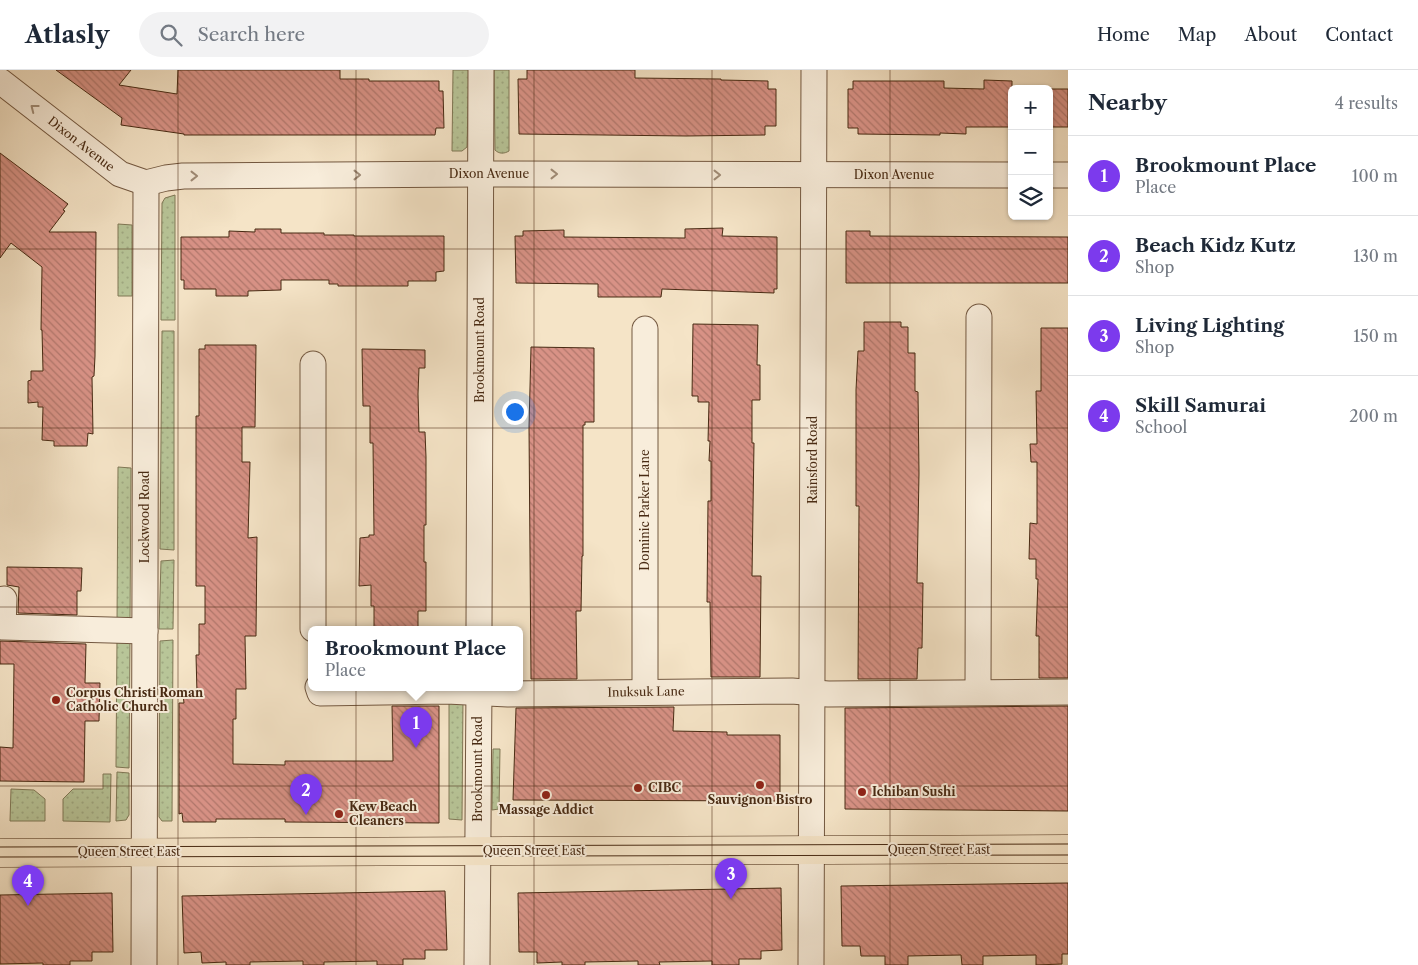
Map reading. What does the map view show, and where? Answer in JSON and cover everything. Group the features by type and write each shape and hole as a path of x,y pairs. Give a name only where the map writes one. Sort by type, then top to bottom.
{"main road":[{"name":"Queen Street East","path":"0,853 1068,849"}],"street":[{"name":"Brookmount Road","path":"479,626 481,70"},
{"name":"Rainsford Road","path":"811,965 814,70"},
{"name":"Dixon Avenue","path":"0,81 120,174 146,183 183,176 480,174 1008,175"},
{"path":"1053,175 1068,175"},
{"name":"Lockwood Road","path":"144,965 146,183"},
{"path":"978,317 978,692"},
{"name":"Dominic Parker Lane","path":"645,692 646,329"},
{"path":"313,626 314,364"},
{"path":"4,599 3,626 145,631"},
{"name":"Inuksuk Lane","path":"320,691 373,691"},
{"name":"Brookmount Road","path":"477,965 479,691"},
{"name":"Inuksuk Lane","path":"491,691 508,694 792,691 1068,692"}],"green space":[{"path":"453,70 469,70 467,147 462,151 452,151"},
{"path":"494,70 509,70 509,151 503,153 495,150"},
{"path":"175,195 175,320 161,320 162,203 165,198"},
{"path":"118,224 132,225 132,296 118,296"},
{"path":"162,331 174,331 174,550 160,549"},
{"path":"118,467 131,468 130,622 117,623"},
{"path":"174,560 173,629 159,629 161,561"},
{"path":"117,638 130,638 129,768 116,767"},
{"path":"173,640 172,821 162,821 159,817 160,641"},
{"path":"449,694 463,699 462,820 449,819"},
{"path":"493,749 500,749 499,809 492,810"},
{"path":"117,772 129,773 129,815 126,820 116,821"},
{"path":"103,774 111,774 110,822 63,821 63,799 73,789 103,789"},
{"path":"11,789 34,790 45,799 45,821 10,821"}],"building":[{"path":"56,70 131,70 119,85 177,94 178,70 340,70 340,79 439,81 439,91 443,91 444,128 436,128 435,135 184,135 121,125 122,118"},
{"path":"527,70 635,70 635,78 768,81 768,89 776,89 776,126 765,126 765,135 519,134 518,79 527,79"},
{"path":"984,80 1012,81 1012,85 1008,85 1008,127 966,127 966,134 940,133 940,135 858,134 858,128 848,128 848,89 853,89 853,81 944,81 944,88 984,89"},
{"path":"1053,89 1068,89 1068,127 1053,127"},
{"path":"0,153 68,204 49,232 96,232 95,356 94,376 92,377 93,434 88,433 87,446 54,446 54,441 42,440 43,407 38,407 38,402 28,403 28,381 31,380 31,371 43,371 41,330 42,267 11,243 0,258"},
{"path":"723,228 722,236 777,237 777,289 774,289 774,293 662,289 661,297 598,297 598,284 516,283 515,236 523,236 523,231 564,230 564,237 685,238 685,229"},
{"path":"255,229 281,229 281,233 324,233 324,235 444,236 444,271 436,272 436,281 408,281 408,286 338,286 338,284 329,284 329,280 281,280 281,290 248,291 248,296 216,296 216,289 184,289 184,280 181,280 181,237 229,237 229,231 255,232"},
{"path":"846,231 870,231 870,236 1068,237 1068,283 846,283"},
{"path":"864,322 901,322 901,327 908,327 908,353 915,353 915,391 918,392 919,473 917,583 923,583 922,648 918,648 917,679 858,679 859,506 856,506 856,390 858,351 864,351"},
{"path":"693,324 758,325 757,365 760,365 760,400 752,400 752,443 754,443 752,576 761,576 760,677 711,677 710,602 707,602 708,501 711,501 710,441 708,441 709,402 698,402 698,396 692,396"},
{"path":"1041,328 1068,328 1068,678 1039,678 1039,636 1036,636 1038,579 1036,579 1036,559 1029,559 1030,523 1037,524 1037,462 1031,462 1030,444 1037,444 1036,391 1041,391"},
{"path":"205,345 256,345 255,427 242,427 242,462 250,462 248,538 257,537 256,636 245,636 246,689 236,689 236,719 233,719 233,764 285,765 285,761 393,761 392,706 439,706 439,823 285,822 285,819 216,819 216,822 183,822 182,813 179,814 179,703 184,703 183,694 197,694 196,655 199,655 199,624 205,624 205,586 196,586 196,416 199,416 199,349 205,349"},
{"path":"531,347 594,348 594,422 585,422 585,425 583,425 583,556 581,611 576,611 577,679 531,679 529,427"},
{"path":"362,349 425,350 425,368 419,368 418,394 419,432 425,432 426,457 424,562 426,562 426,611 418,611 418,626 374,626 374,606 371,606 371,585 359,586 360,538 374,535 373,443 370,443 370,406 363,406"},
{"path":"7,567 82,568 81,591 77,591 77,615 18,613 19,587 7,585"},
{"name":"Corpus Christi Roman Catholic Church","path":"0,641 86,644 85,683 100,683 99,721 85,721 84,782 0,781 0,747 13,748 14,664 0,664"},
{"path":"1068,706 1068,811 845,809 845,708"},
{"path":"674,707 673,731 727,732 727,735 780,735 780,801 513,800 516,708"},
{"path":"1068,883 1068,954 1062,954 1062,964 1036,965 1036,955 983,956 983,965 962,965 961,955 908,956 908,965 885,965 885,956 861,956 860,946 842,946 841,886"},
{"path":"781,888 782,950 761,951 761,959 739,959 739,965 712,965 712,961 659,962 660,965 638,965 638,961 585,962 585,965 562,965 562,962 537,963 537,952 519,952 518,893"},
{"path":"445,891 447,950 425,950 425,959 403,959 403,965 377,965 377,961 324,962 324,965 303,965 303,961 250,962 250,965 226,965 226,962 202,963 201,952 184,953 182,896"},
{"path":"112,893 113,952 92,952 92,961 70,961 70,965 43,965 43,963 0,964 0,895"}],"tram line":[{"path":"0,847 1068,844"},
{"path":"0,857 1068,855"}],"place":[{"name":"Corpus Christi Roman Catholic Church","path":"56,700"},
{"name":"Brookmount Place","path":"416,748"},
{"name":"Sauvignon Bistro","path":"760,785"},
{"name":"CIBC","path":"638,788"},
{"name":"Ichiban Sushi","path":"862,792"},
{"name":"Massage Addict","path":"546,795"},
{"name":"Kew Beach Cleaners","path":"339,814"},
{"name":"Beach Kidz Kutz","path":"306,815"},
{"name":"Living Lighting","path":"731,899"},
{"name":"Skill Samurai","path":"28,906"}]}
